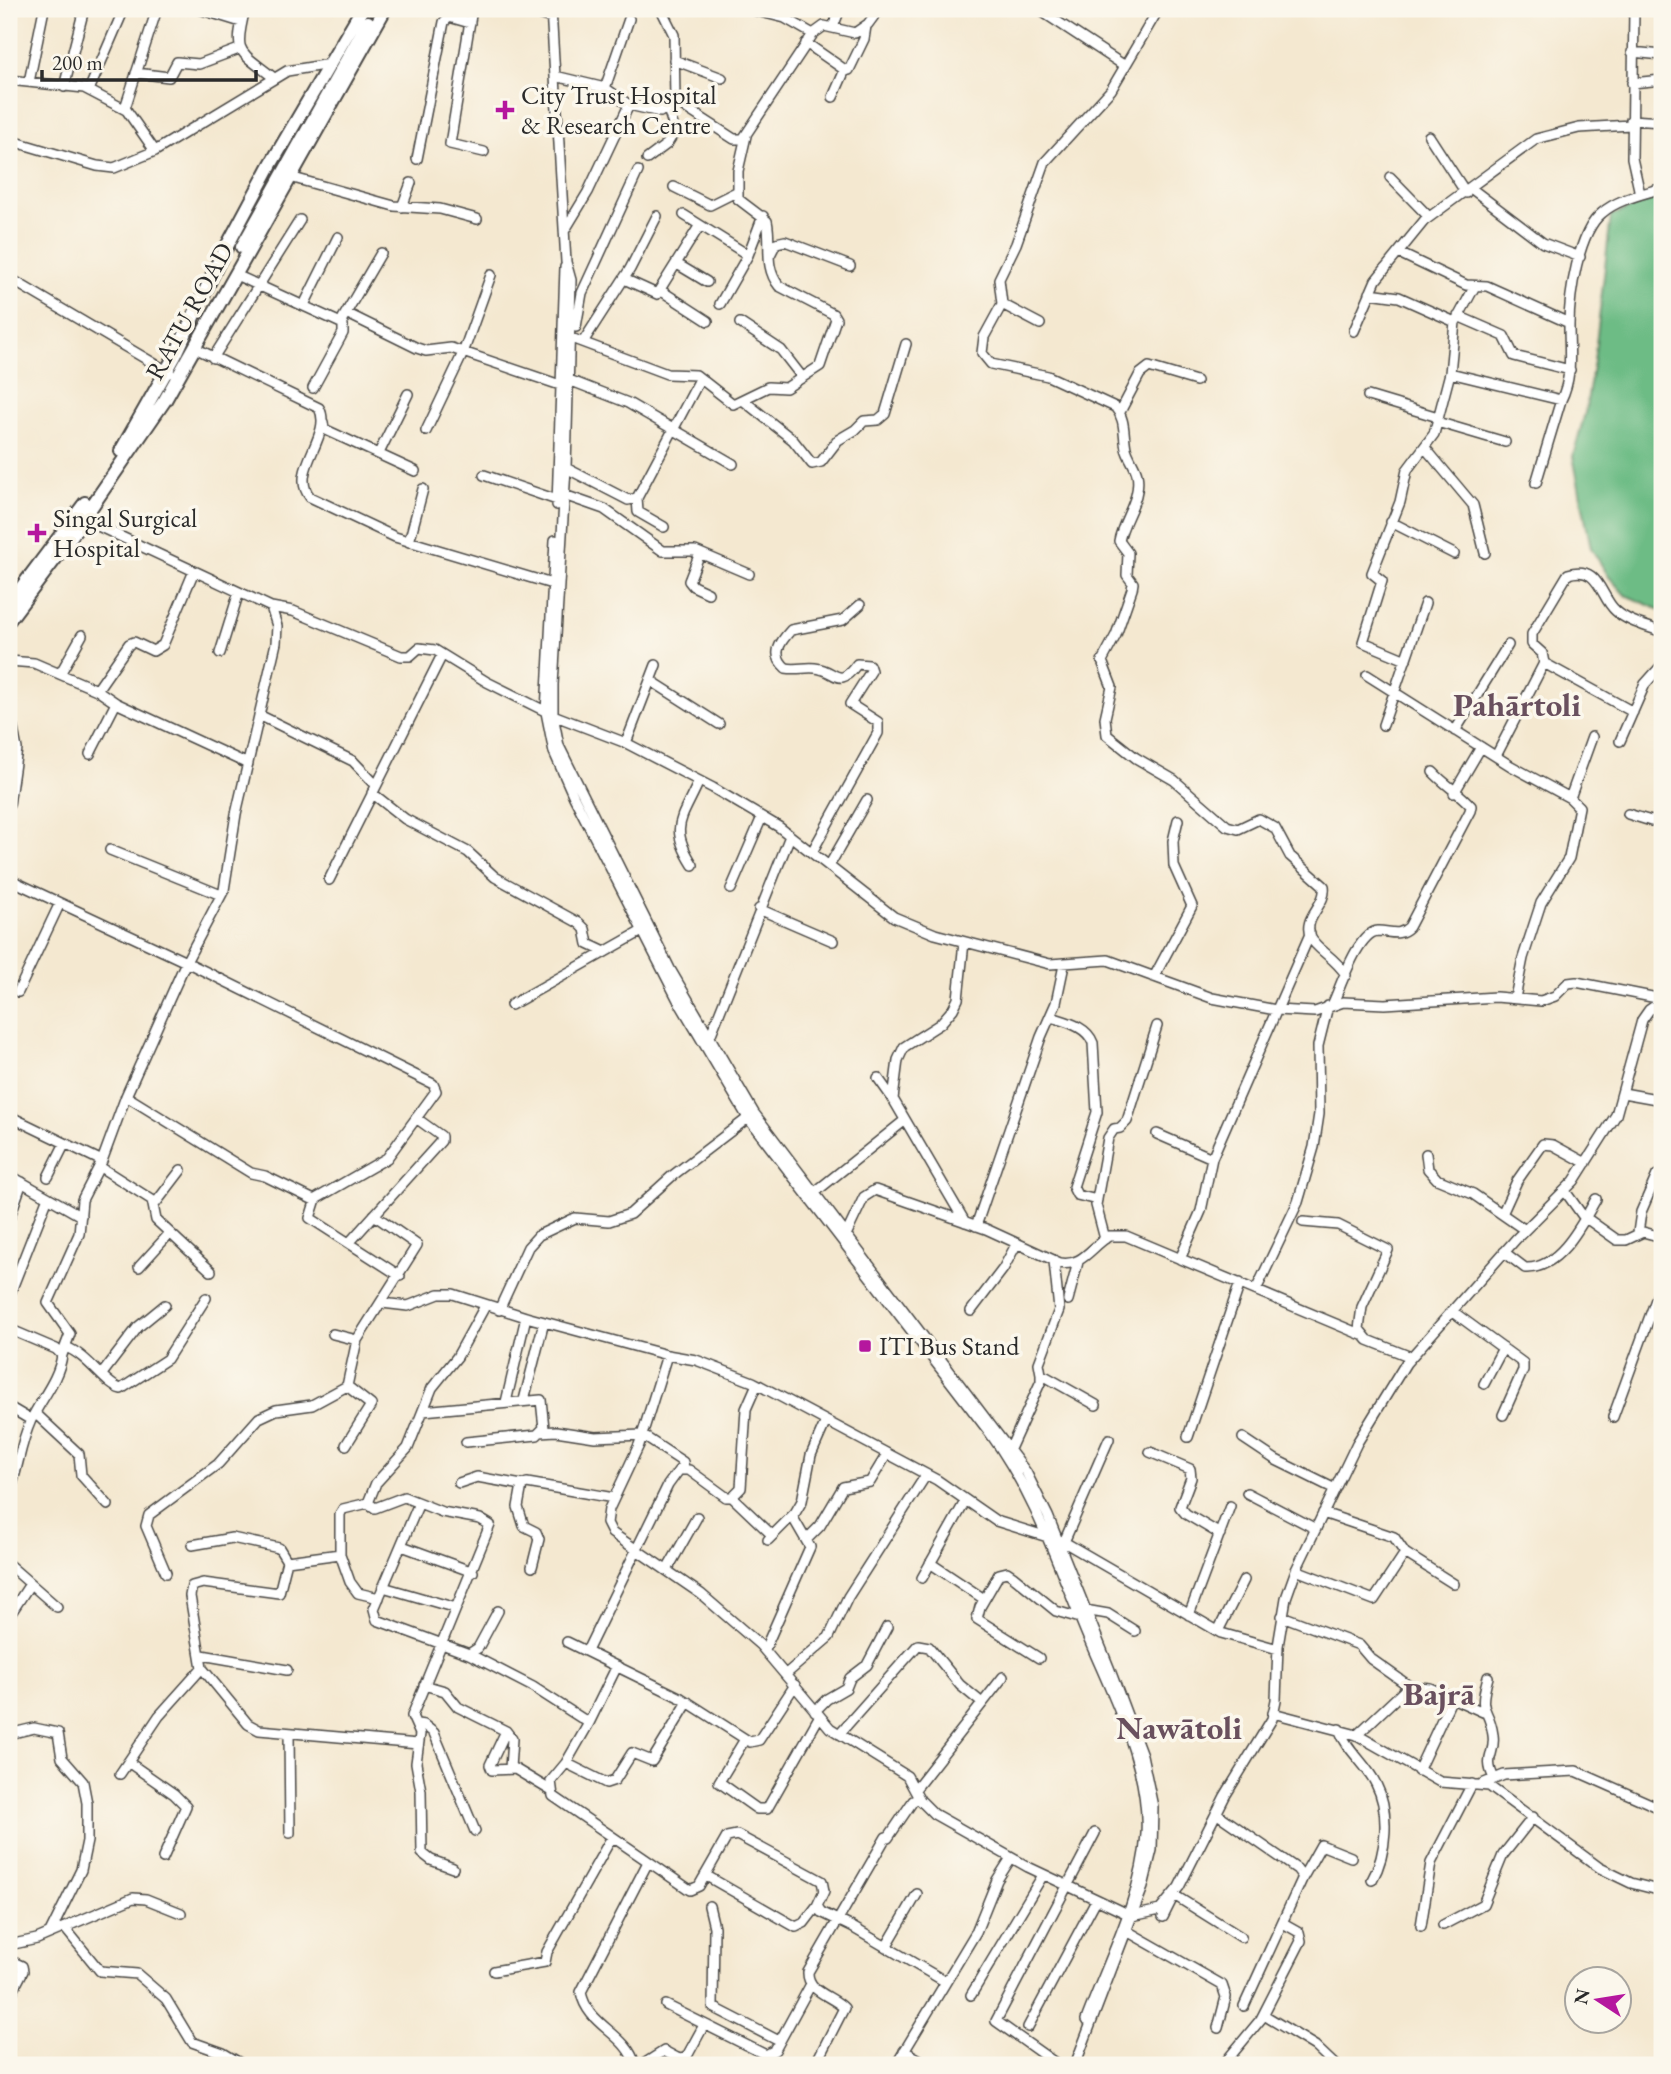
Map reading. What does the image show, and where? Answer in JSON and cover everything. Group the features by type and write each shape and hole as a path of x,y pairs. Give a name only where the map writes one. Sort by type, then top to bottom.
{"main road":[{"name":"RATU ROAD","path":"172,375 184,335 271,164 362,9"},
{"path":"196,346 203,316 275,169 369,9"},
{"path":"184,335 203,316 281,173 377,9"},
{"name":"RATU ROAD","path":"9,620 172,375 196,346 384,9"},
{"name":"RATU ROAD","path":"9,603 80,517"}],"street":[{"path":"29,82 44,9"},
{"path":"64,87 84,9"},
{"path":"89,90 124,9"},
{"path":"126,110 157,9"},
{"path":"199,9 242,22"},
{"path":"245,9 237,41 239,49 274,78"},
{"path":"472,9 450,144 485,152"},
{"path":"522,9 551,13 566,262 566,468 552,584 549,714 554,752 642,931 708,1053 748,1118 942,1367 1010,1449 1036,1490 1057,1540 1082,1614 1142,1755 1153,1807 1152,1850 1069,2065"},
{"path":"647,159 670,141 676,131 671,104 674,32 661,9"},
{"path":"749,9 785,18 813,34"},
{"path":"833,27 840,9"},
{"path":"576,340 667,374 692,373 729,402 744,401 762,388 786,388 824,362 836,319 834,314 779,286 770,272 769,229 763,216 741,204 736,192 746,136 806,43 824,26 855,33 866,26 878,9"},
{"path":"1038,9 1125,66"},
{"path":"1634,9 1631,122 1634,176 1640,194"},
{"path":"1120,412 1048,376 985,360 982,353 984,337 1002,304 999,279 1016,244 1045,162 1104,98 1158,10"},
{"path":"417,159 444,22 449,17 470,23"},
{"path":"605,88 629,19"},
{"path":"849,70 864,39 866,26"},
{"path":"806,43 843,66 845,74 833,97"},
{"path":"136,73 170,77 177,62 199,64 239,49"},
{"path":"1632,52 1662,55"},
{"path":"674,60 722,78"},
{"path":"9,140 105,167 125,165 155,151 274,78 300,67 330,64"},
{"path":"555,76 605,88 629,105 657,112 671,104"},
{"path":"9,80 89,90 126,110 155,151"},
{"path":"1632,83 1662,80"},
{"path":"671,104 734,139 746,136"},
{"path":"564,232 588,192 629,105"},
{"path":"1354,331 1370,293 1415,230 1536,139 1569,130 1631,122 1662,122"},
{"path":"1429,136 1469,191 1544,243 1580,257"},
{"path":"638,171 580,300 576,340 566,383 549,714 568,768 670,969 709,1039 754,1113 928,1349"},
{"path":"290,177 402,207 440,209 477,219"},
{"path":"1390,177 1429,217"},
{"path":"402,207 411,183"},
{"path":"674,187 710,205 736,192"},
{"path":"1536,483 1570,370 1569,323 1572,286 1580,257 1599,215 1640,194 1662,188"},
{"path":"684,215 748,255"},
{"path":"576,340 624,279 657,216"},
{"path":"720,304 748,255 763,216"},
{"path":"214,358 300,220"},
{"path":"624,279 654,294 660,290 700,225"},
{"path":"304,305 338,237"},
{"path":"768,260 776,243 785,241 850,266"},
{"path":"341,322 381,253"},
{"path":"1399,253 1475,286 1488,286 1569,323"},
{"path":"566,262 571,280 576,340"},
{"path":"677,264 707,282"},
{"path":"236,275 341,322 345,327 313,388"},
{"path":"426,431 463,353 491,275"},
{"path":"9,297 13,280 172,375"},
{"path":"1406,660 1363,642 1382,581 1373,573 1407,470 1426,449 1437,420 1450,373 1457,319 1475,286"},
{"path":"660,290 708,321"},
{"path":"1370,293 1399,297 1504,336 1514,356 1570,370"},
{"path":"1002,304 1040,324"},
{"path":"346,313 416,348 426,351 446,347 628,402 675,427 733,464"},
{"path":"740,323 781,350 802,377"},
{"path":"744,401 793,440 812,464 821,462 841,437 855,430 864,421 878,421 885,414 906,344"},
{"path":"196,346 214,358 319,408 324,429 415,471"},
{"path":"1196,381 1149,367 1140,374 1120,412 1126,448 1137,474 1137,494 1119,541 1128,553 1126,572 1133,583 1132,589 1116,635 1102,661 1112,687 1105,718 1107,735 1136,758 1174,780 1227,826 1238,829 1259,819 1275,828 1290,856 1324,886 1323,899 1310,919 1310,934 1313,942 1334,957 1346,975"},
{"path":"1450,373 1561,400"},
{"path":"664,527 638,512 637,498 700,379"},
{"path":"379,453 408,394"},
{"path":"1368,396 1505,442"},
{"path":"322,420 306,471 306,493 370,527 409,542 552,584"},
{"path":"1426,449 1473,506 1485,552"},
{"path":"566,468 628,500 637,498"},
{"path":"484,475 604,509 663,551 701,553 749,574"},
{"path":"409,542 423,489"},
{"path":"80,517 271,607 293,611 405,657 425,647 442,654 486,682 549,714 625,743 699,781 790,835 894,917 964,942 1063,965 1099,959 1212,998 1276,1010 1315,1012 1330,1004 1515,998 1549,1000 1568,983 1576,982 1662,1000"},
{"path":"1391,522 1454,554"},
{"path":"701,553 689,581 708,593"},
{"path":"97,690 129,644 134,642 153,651 163,645 194,571"},
{"path":"1496,757 1544,663 1542,653 1532,644 1532,634 1564,578 1572,572 1600,584 1607,601 1618,614 1662,632"},
{"path":"220,653 239,592"},
{"path":"1383,725 1425,603"},
{"path":"812,852 878,733 877,722 850,705 871,671 869,665 857,664 847,677 841,678 816,668 792,669 782,664 777,650 791,630 843,620 860,605"},
{"path":"9,1494 33,1416 56,1375 70,1334 49,1309 48,1303 79,1234 82,1200 101,1164 126,1096 186,962 221,895 275,643 277,626 271,607"},
{"path":"60,674 82,635"},
{"path":"1455,731 1508,645"},
{"path":"329,880 442,654"},
{"path":"9,661 34,663 60,674 248,764"},
{"path":"1544,663 1633,712"},
{"path":"625,743 656,664"},
{"path":"1620,741 1648,679 1662,665"},
{"path":"1367,675 1496,757 1570,798 1579,807 1569,858 1541,903 1522,958 1515,998"},
{"path":"650,680 719,724"},
{"path":"90,754 116,702"},
{"path":"9,709 17,749 9,805"},
{"path":"259,715 353,761 374,789 405,819 468,852 495,877 579,923 585,929 588,944 605,951"},
{"path":"1570,798 1592,737"},
{"path":"1454,793 1481,747"},
{"path":"1256,1290 1297,1202 1314,1147 1319,1114 1318,1046 1330,1004 1365,937 1376,931 1405,931 1414,919 1470,811 1471,806 1467,801 1454,793 1433,772"},
{"path":"693,864 680,845 678,833 699,781"},
{"path":"829,866 867,800"},
{"path":"1628,814 1651,821 1662,819"},
{"path":"731,889 762,817"},
{"path":"1154,977 1192,906 1174,866 1173,841 1178,820"},
{"path":"709,1039 790,835"},
{"path":"110,850 221,895"},
{"path":"9,869 13,881 9,897"},
{"path":"13,881 186,962 433,1084 436,1091 387,1158 317,1199 310,1218 400,1276"},
{"path":"18,992 60,903"},
{"path":"759,909 833,941"},
{"path":"511,1004 642,931"},
{"path":"1180,1259 1201,1212 1212,1157 1310,934"},
{"path":"893,1098 898,1060 904,1047 940,1024 953,1010 958,999 964,942"},
{"path":"976,1226 1041,1037 1051,1017 1063,965"},
{"path":"1163,1917 1216,1813 1252,1756 1273,1713 1282,1616 1296,1570 1357,1443 1411,1357 1524,1230 1565,1191 1586,1163 1616,1115 1642,1020 1649,1010 1662,1000"},
{"path":"1051,1017 1086,1032 1093,1043 1097,1112 1073,1187 1077,1195 1097,1200"},
{"path":"1105,1238 1096,1214 1108,1138 1114,1129 1120,1128 1126,1121 1157,1026"},
{"path":"878,1078 893,1098 965,1222"},
{"path":"1623,1093 1662,1100"},
{"path":"126,1096 251,1173 265,1175 317,1199"},
{"path":"9,1116 101,1164 155,1204"},
{"path":"349,1243 441,1141 441,1136 416,1118"},
{"path":"499,1310 528,1247 538,1235 575,1218 609,1221 630,1214 673,1176 748,1118"},
{"path":"814,1193 904,1121"},
{"path":"1157,1133 1212,1157"},
{"path":"48,1177 65,1143"},
{"path":"1502,1214 1512,1189 1543,1144 1553,1145 1586,1163"},
{"path":"1426,1154 1432,1174 1473,1194 1524,1230"},
{"path":"181,1170 155,1204 153,1216 211,1271"},
{"path":"9,1175 81,1216"},
{"path":"1638,1233 1641,1212 1657,1175"},
{"path":"9,1219 22,1182"},
{"path":"846,1235 864,1196 875,1190 976,1226 1054,1261 1070,1265 1078,1262 1105,1238 1126,1237 1411,1357"},
{"path":"1565,1191 1585,1218 1617,1240 1626,1240 1638,1233 1662,1237"},
{"path":"9,1296 48,1197"},
{"path":"1504,1252 1525,1268 1537,1266 1569,1244 1596,1199"},
{"path":"166,1573 146,1526 149,1515 218,1464 259,1418 276,1410 312,1405 347,1386 357,1340 400,1276 417,1245 374,1215"},
{"path":"1303,1222 1344,1227 1388,1250 1362,1307 1359,1318 1362,1335"},
{"path":"139,1267 170,1233"},
{"path":"971,1311 1003,1269 1017,1243"},
{"path":"1010,1449 1041,1381 1039,1363 1059,1310 1054,1261"},
{"path":"1068,1300 1078,1262"},
{"path":"1188,1437 1240,1283"},
{"path":"1613,1417 1662,1283"},
{"path":"382,1303 408,1306 447,1294 667,1355 696,1360 757,1384 826,1421 926,1475 996,1521 1057,1540 1218,1632 1278,1649"},
{"path":"9,1329 56,1349 82,1355 113,1386 121,1389 156,1368 174,1349 206,1298"},
{"path":"102,1374 138,1327 165,1305"},
{"path":"368,1503 376,1483 408,1448 436,1381 457,1357 485,1306"},
{"path":"1452,1311 1524,1366 1503,1415"},
{"path":"506,1402 526,1317"},
{"path":"524,1400 544,1322"},
{"path":"333,1334 357,1340"},
{"path":"1485,1384 1503,1348"},
{"path":"667,1355 642,1435 607,1516 609,1528 619,1539 701,1594 765,1649 817,1714 839,1734 908,1776 917,1793 934,1814 1043,1875 1129,1914 1160,1910 1174,1895"},
{"path":"942,1367 1013,1467 1057,1540"},
{"path":"1041,1374 1096,1405"},
{"path":"732,1497 743,1482 746,1409 757,1384"},
{"path":"346,1445 371,1405 347,1386"},
{"path":"423,1411 541,1400 544,1428 540,1432"},
{"path":"9,1407 33,1416 79,1454 81,1475 108,1506"},
{"path":"466,1442 556,1431 595,1437 642,1435 683,1462 684,1469 718,1494 732,1497 770,1537 792,1516 802,1500 811,1455 826,1421"},
{"path":"1242,1438 1265,1454 1335,1489"},
{"path":"1057,1540 1108,1439"},
{"path":"1150,1452 1190,1469 1191,1478 1180,1507 1186,1514 1220,1534"},
{"path":"807,1539 820,1526 843,1487 870,1482 887,1454"},
{"path":"587,1651 668,1485 679,1470 684,1469"},
{"path":"786,1674 825,1642 855,1587 926,1475"},
{"path":"459,1483 477,1477 614,1498"},
{"path":"523,1485 519,1513 524,1526 536,1532 540,1539 532,1567"},
{"path":"1247,1493 1316,1529"},
{"path":"379,1598 363,1595 354,1589 340,1554 340,1514 343,1509 368,1503 375,1508 404,1497 442,1512 480,1519 490,1525 412,1716 417,1724 416,1763 421,1791 422,1853 431,1860 453,1868"},
{"path":"922,1578 966,1500"},
{"path":"419,1503 374,1609 382,1623 469,1654 533,1687 589,1723"},
{"path":"1189,1615 1230,1506"},
{"path":"1323,1513 1394,1537 1405,1553 1454,1584"},
{"path":"765,1649 808,1553 807,1539 792,1516"},
{"path":"667,1570 698,1517"},
{"path":"192,1545 222,1539 243,1539 279,1548 287,1561 282,1588 275,1594 203,1583 192,1586 190,1596 202,1655 202,1668 254,1728 418,1744"},
{"path":"401,1546 473,1572"},
{"path":"1296,1570 1374,1600 1405,1553"},
{"path":"287,1561 340,1554"},
{"path":"930,1563 984,1599"},
{"path":"9,1565 57,1607"},
{"path":"1039,1658 979,1623 977,1613 999,1574 1007,1572 1056,1611 1108,1614 1135,1630"},
{"path":"1218,1632 1244,1580"},
{"path":"9,1616 30,1584"},
{"path":"383,1587 456,1608"},
{"path":"469,1654 478,1647 498,1611"},
{"path":"1282,1616 1364,1647 1371,1659 1409,1686 1430,1688 1483,1713"},
{"path":"745,1739 719,1782 757,1809 767,1809 817,1714 827,1699 842,1691 854,1674 867,1665 887,1627"},
{"path":"567,1642 688,1702 745,1739 755,1742 759,1740 794,1685"},
{"path":"839,1734 918,1645 929,1647 960,1685 982,1703"},
{"path":"202,1655 287,1670"},
{"path":"617,1665 589,1723 566,1763 551,1781 550,1790 553,1796 690,1890 699,1886 705,1875 723,1843 733,1834 822,1881 824,1891 804,1923 796,1927 705,1875"},
{"path":"120,1774 159,1716 202,1668"},
{"path":"818,2065 844,2008 811,1984 808,1972 887,1838 1003,1677"},
{"path":"1488,1677 1482,1699 1483,1713 1494,1738 1488,1763 1494,1778"},
{"path":"424,1685 453,1696 458,1707 506,1731 512,1740 510,1768"},
{"path":"1357,1735 1409,1686"},
{"path":"1418,1771 1452,1698"},
{"path":"566,1763 611,1783 632,1753 649,1761 656,1759 688,1702"},
{"path":"1273,1713 1357,1735 1418,1771 1448,1783 1477,1784 1496,1790 1600,1868 1631,1883 1662,1891"},
{"path":"417,1724 424,1725 434,1734 475,1831"},
{"path":"9,1734 34,1728 58,1733 62,1758 80,1777 85,1788 88,1820 85,1855 75,1885 50,1933"},
{"path":"1339,1729 1347,1747 1370,1775 1380,1796 1384,1850 1372,1880"},
{"path":"506,1731 490,1765 497,1772 510,1768 550,1790"},
{"path":"289,1733 290,1833"},
{"path":"128,1762 174,1794 186,1806 163,1858"},
{"path":"1421,1926 1431,1863 1477,1784 1494,1778 1576,1771 1662,1809"},
{"path":"1216,1813 1297,1869 1303,1877"},
{"path":"1443,1925 1483,1904 1503,1855 1533,1817"},
{"path":"1058,2065 996,2021 1095,1833"},
{"path":"494,1971 545,1962 547,1952 612,1836"},
{"path":"1244,2006 1303,1877 1321,1845 1350,1857"},
{"path":"896,2065 982,1922 997,1880 1011,1858"},
{"path":"635,2065 624,2045 590,2012 581,1992 648,1862"},
{"path":"971,1995 1043,1875"},
{"path":"886,1947 917,1894"},
{"path":"1174,1895 1241,1937"},
{"path":"9,1945 30,1942 139,1897 181,1913"},
{"path":"1028,2027 1096,1900"},
{"path":"709,1906 714,1927 713,2007 779,2041"},
{"path":"817,1906 821,1912 946,1983"},
{"path":"1075,2065 1127,1931 1129,1914"},
{"path":"1223,2065 1233,2057 1264,2015 1301,1941 1299,1932 1283,1923"},
{"path":"65,1927 100,1971 137,1974 162,1993 192,2042 223,2053 243,2065"},
{"path":"1127,1931 1222,1985 1226,1997 1218,2028"},
{"path":"9,1960 22,1966 23,1971 9,1998"},
{"path":"666,2005 766,2055 775,2050 811,1984"},
{"path":"1264,2015 1315,2046 1335,2065"},
{"path":"642,2065 664,2051 679,2059 686,2057 704,2025"},
{"path":"904,2051 929,2065"},
{"path":"307,2065 316,2065"}],"green space":[{"path":"1662,195 1662,611 1625,595 1609,577 1591,548 1573,456 1585,413 1594,361 1611,216"}],"place":[{"name":"City Trust Hospital & Research Centre","path":"505,110"},
{"name":"Singal Surgical Hospital","path":"37,533"},
{"name":"ITI Bus Stand","path":"865,1346"}],"district":[{"name":"Pahārtoli","path":"1517,704"},
{"name":"Bajrā","path":"1439,1693"},
{"name":"Nawātoli","path":"1179,1727"}]}
